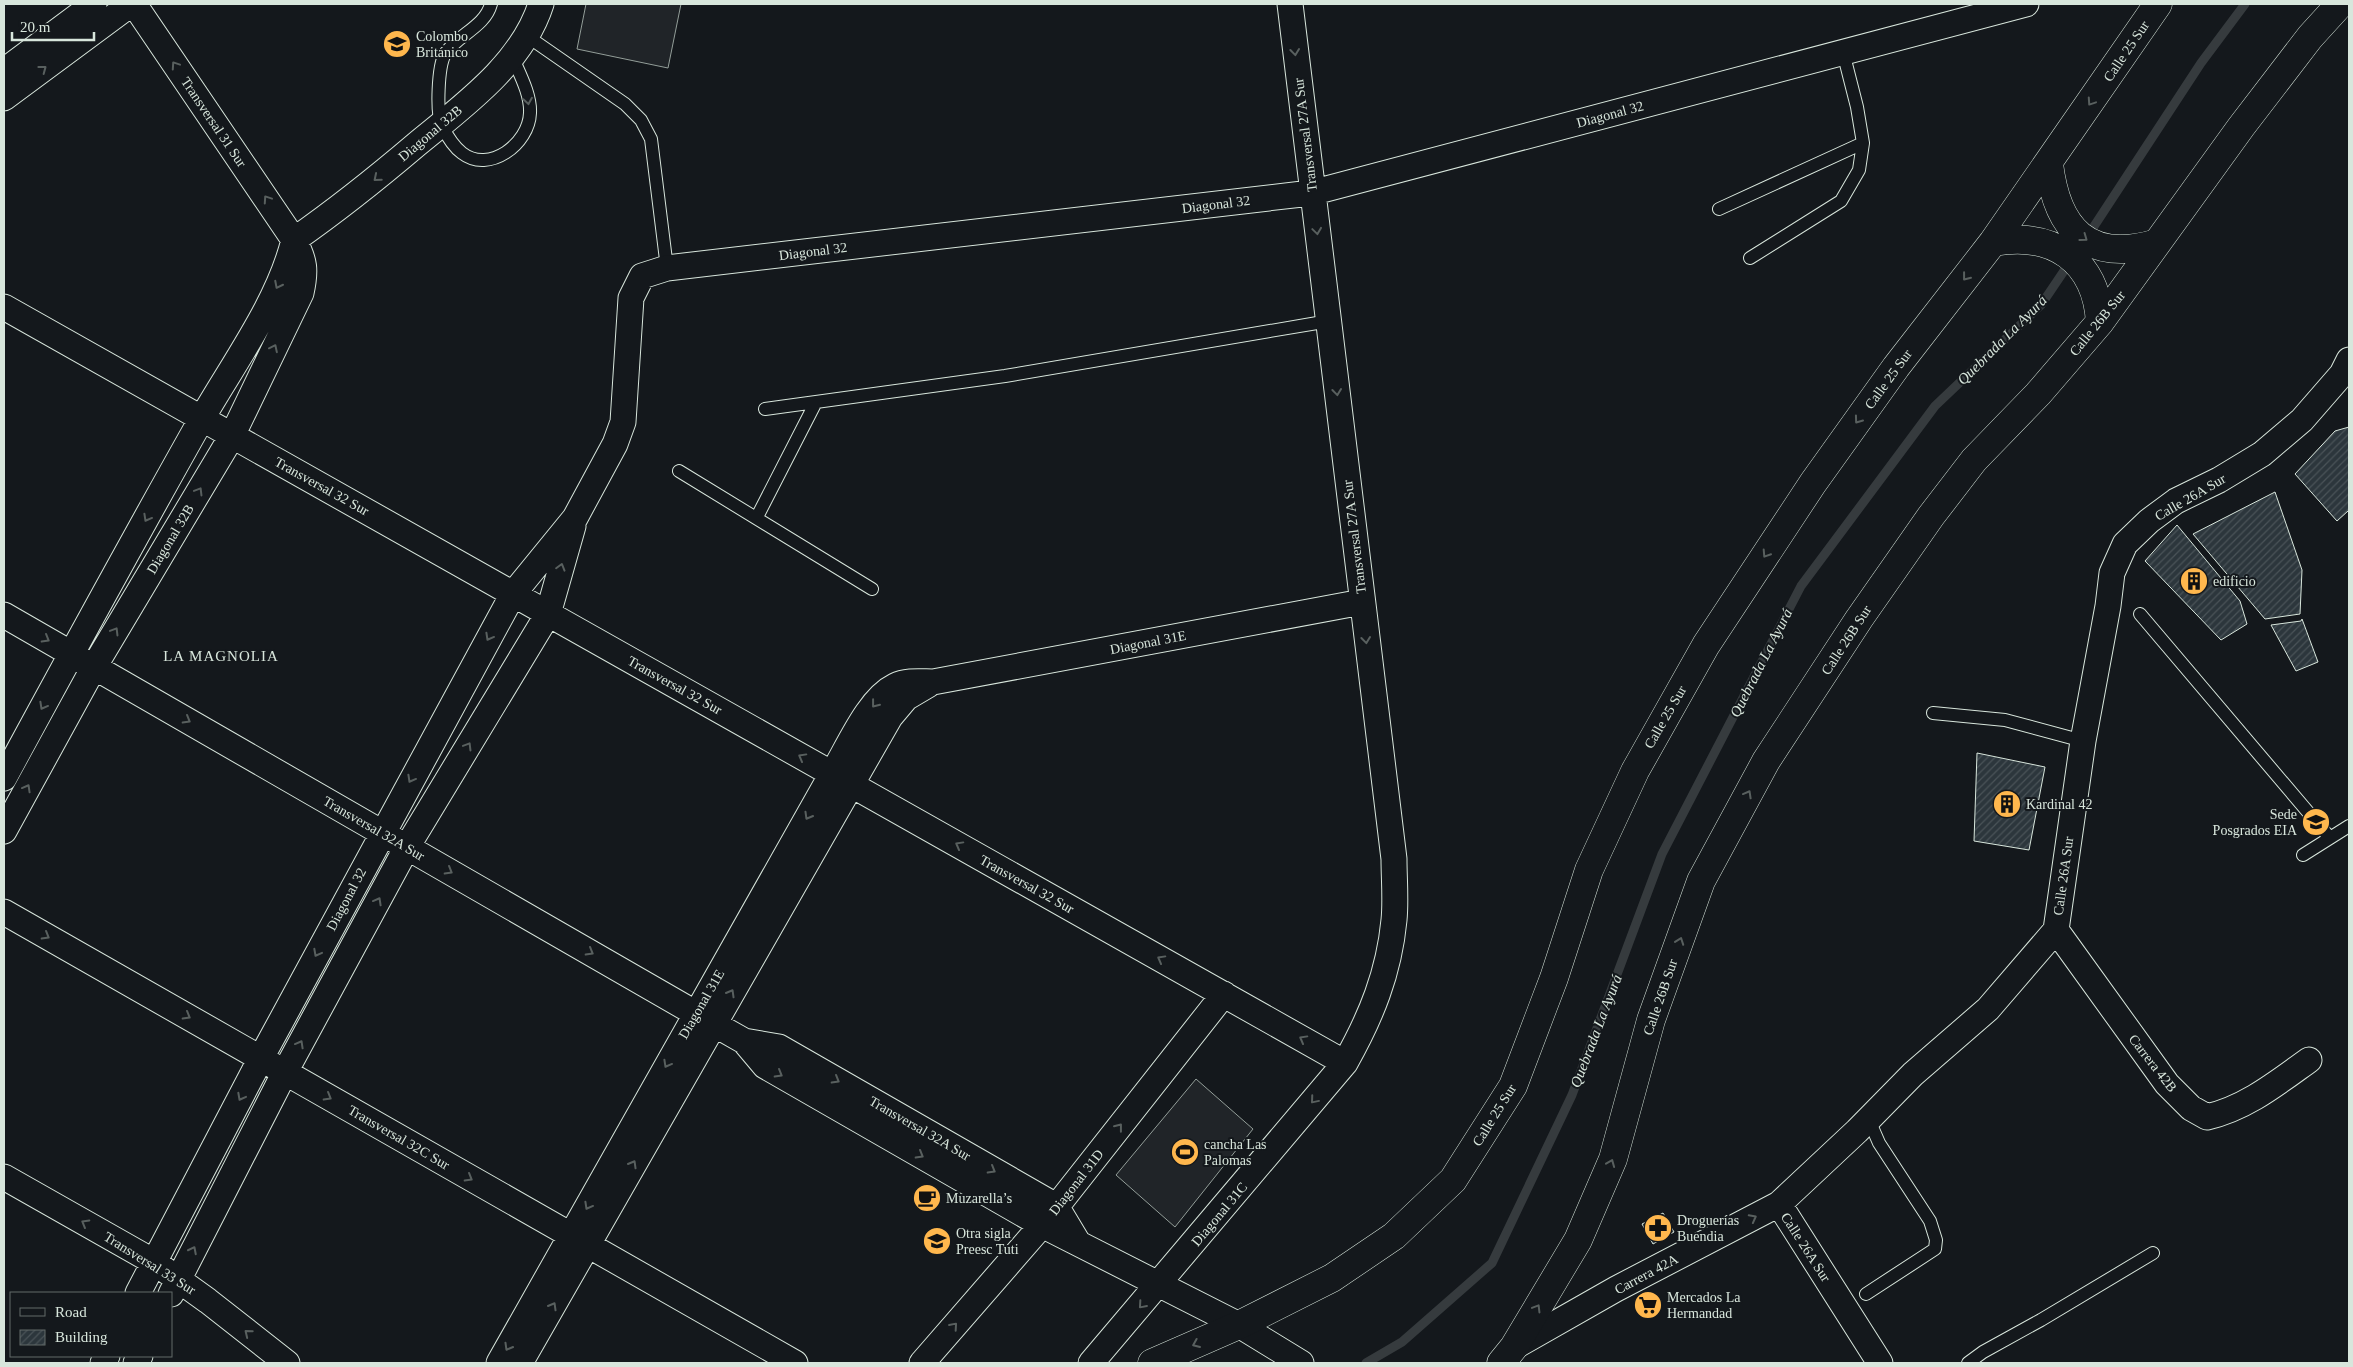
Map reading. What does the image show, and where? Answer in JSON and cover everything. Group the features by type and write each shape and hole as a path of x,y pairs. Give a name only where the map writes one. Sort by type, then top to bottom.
{"main road":[{"name":"Calle 25 Sur","path":"1152,1363 1239,1325 1332,1278 1394,1236 1453,1180 1513,1086 1554,978 1588,870 1634,771 1706,645 1818,475 1896,367 1993,242 2049,164 2158,4"},
{"name":"Calle 26B Sur","path":"1508,1355 1578,1240 1613,1159 1652,1020 1702,881 1766,761 1858,619 1930,516 1974,460 2038,394 2100,322 2240,126 2310,37 2340,4"},
{"path":"2049,164 2053,189 2059,208 2069,225 2084,239 2102,247 2122,249 2137,248 2157,243"},
{"path":"1993,242 2022,240 2045,244 2060,249 2074,258 2092,284 2097,300 2100,322"}],"street":[{"path":"4,71 94,4"},
{"path":"4,98 132,4"},
{"name":"Transversal 31 Sur","path":"132,4 294,240"},
{"name":"Diagonal 32B","path":"4,831 94,667 232,436 301,293 306,273 303,256 294,240 350,200 490,81 527,36 541,4"},
{"name":"Transversal 27A Sur","path":"1290,4 1311,193 1329,321 1394,859 1394,919 1385,975 1367,1024 1345,1063"},
{"name":"Diagonal 32","path":"139,1292 261,1058 512,594 575,518 615,444 623,422 630,298 642,276 668,268 1311,193 2024,4"},
{"path":"4,778 71,654 280,280 288,265 294,240"},
{"name":"Transversal 32 Sur","path":"4,307 1345,1063"},
{"name":"Calle 26A Sur","path":"1880,1363 1779,1204 1868,1120 1913,1074 1988,1009 2056,930 2082,741 2108,606 2112,573 2125,544 2149,520 2176,501 2219,480 2262,454 2302,420 2342,374 2349,360"},
{"name":"Diagonal 32","path":"175,1286 285,1072 407,847 548,614 575,518"},
{"name":"Diagonal 31E","path":"499,1363 579,1240 841,779 898,706 917,691 934,682 1362,602"},
{"name":"Transversal 32A Sur","path":"4,615 744,1041 779,1047 1049,1216 1076,1241 1239,1325 1301,1363"},
{"name":"Transversal 32C Sur","path":"4,912 795,1363"},
{"name":"Carrera 42B","path":"2056,930 2167,1084 2191,1108 2207,1117 2227,1113 2254,1099 2309,1060"},
{"name":"Diagonal 31D","path":"922,1363 1049,1216 1224,994"},
{"name":"Diagonal 31C","path":"1091,1363 1160,1284 1345,1063"},
{"name":"Transversal 33 Sur","path":"4,1177 154,1262 175,1286 286,1363"},
{"name":"Carrera 42A","path":"1508,1355 1616,1289 1779,1204"},
{"name":"Diagonal 31E","path":"520,1363 579,1240"}],"lane":[{"path":"491,4 481,20 445,54 438,90 441,124 458,150 468,157 484,161 498,158 519,142 528,128 530,113 527,93 512,56"},
{"path":"527,36 625,104 641,120 651,139 668,268"},
{"path":"1750,258 1841,201 1859,170 1863,143 1857,107 1843,52"},
{"path":"1719,209 1863,143"},
{"path":"765,409 1005,376 1329,321"},
{"path":"757,517 816,402"},
{"path":"679,471 872,588"},
{"path":"2140,614 2330,838"},
{"path":"1933,713 2005,720 2082,741"},
{"path":"2303,855 2349,826"},
{"path":"1866,1294 1934,1249 1936,1240 1930,1222 1879,1142 1868,1120"},
{"path":"1968,1363 1983,1352 2042,1320 2153,1253"}],"shaded area":[{"path":"586,4 681,4 668,68 577,49"},
{"name":"cancha Las Palomas","path":"1196,1079 1253,1129 1175,1227 1116,1175"}],"building":[{"path":"2349,427 2349,512 2337,521 2295,474 2335,431"},
{"path":"2275,492 2302,570 2300,614 2265,619 2193,534"},
{"name":"edificio","path":"2177,525 2240,601 2247,624 2221,640 2145,561"},
{"path":"2302,619 2318,662 2296,671 2271,625 2301,621"},
{"name":"Kardinal 42","path":"1977,753 2045,767 2029,850 1974,841"},
{"name":"Droguerías Buendia","path":"1663,1213 1674,1232 1653,1244 1642,1224"}],"waterway":[{"name":"Quebrada La Ayurá","path":"2087,237 2201,63 2245,4"},
{"name":"Quebrada La Ayurá","path":"1366,1363 1402,1342 1492,1263 1572,1095 1662,854 1801,586 1935,406 2041,305 2070,262"}],"place":[{"name":"Colombo Británico","path":"397,44"},
{"name":"edificio","path":"2194,581"},
{"name":"Kardinal 42","path":"2007,804"},
{"name":"Sede Posgrados EIA","path":"2316,822"},
{"name":"cancha Las Palomas","path":"1185,1152"},
{"name":"Muzarella’s","path":"927,1198"},
{"name":"Droguerías Buendia","path":"1658,1228"},
{"name":"Otra sigla Preesc Tuti","path":"937,1241"},
{"name":"Mercados La Hermandad","path":"1648,1305"}],"district":[{"name":"LA MAGNOLIA","path":"221,656"}]}
